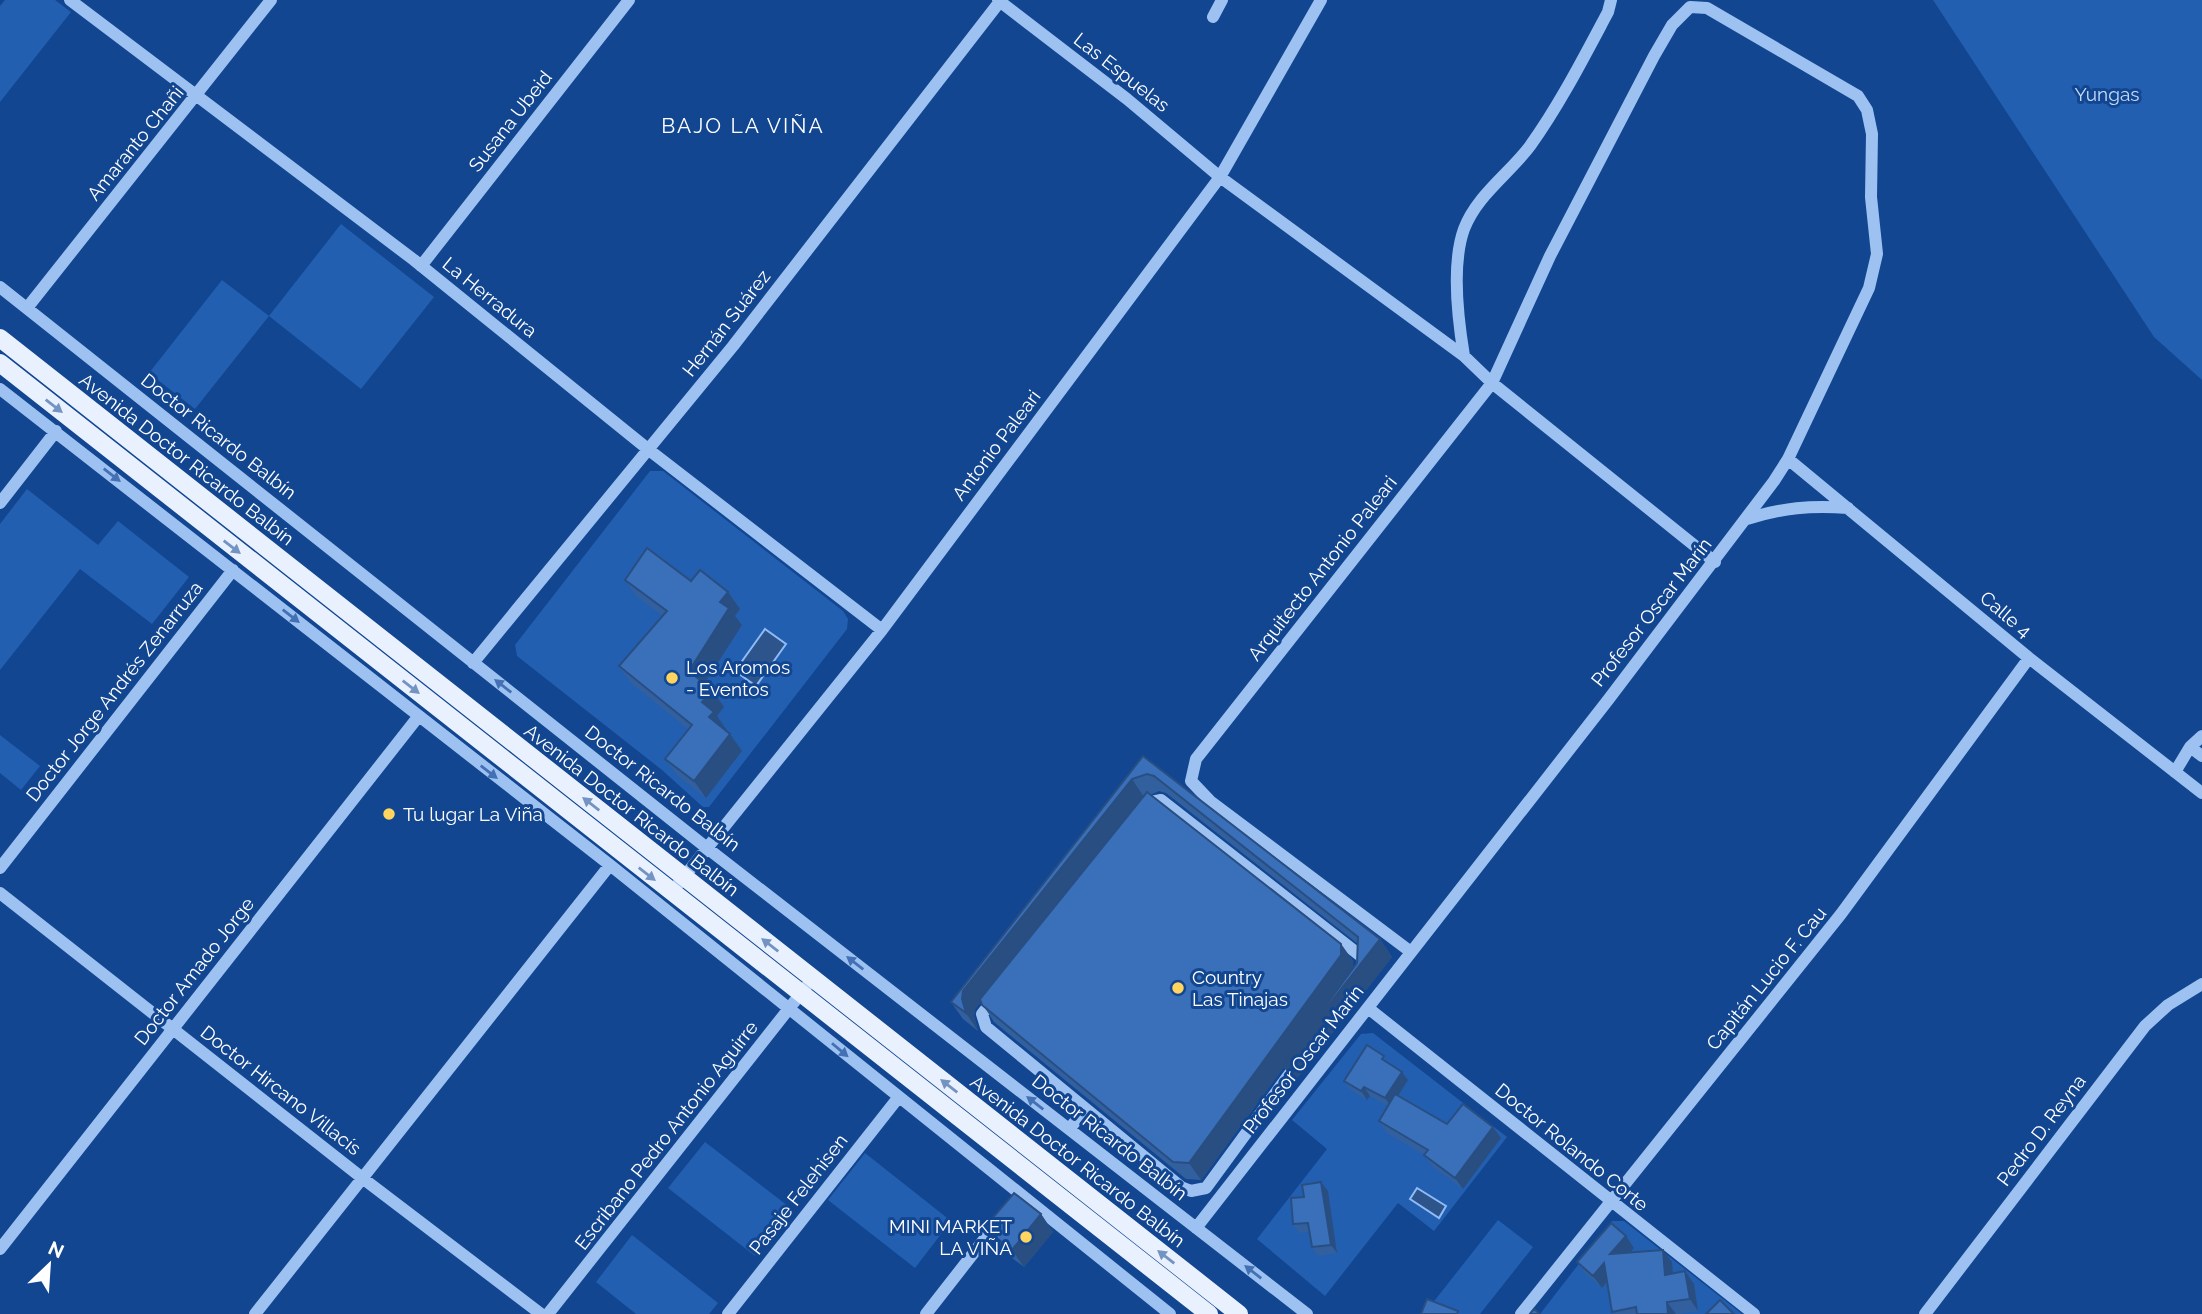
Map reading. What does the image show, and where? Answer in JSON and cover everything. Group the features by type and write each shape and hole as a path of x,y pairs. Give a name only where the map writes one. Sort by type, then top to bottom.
{"main road":[{"name":"Avenida Doctor Ricardo Balbín","path":"0,338 1239,1314"},
{"name":"Avenida Doctor Ricardo Balbín","path":"0,363 671,893 795,1002 1209,1314"}],"street":[{"name":"La Herradura","path":"70,0 421,266 649,450 882,630"},
{"name":"Amaranto Chañi","path":"27,308 198,96 271,0"},
{"name":"Susana Ubeid","path":"421,266 629,0"},
{"path":"1213,17 1222,0"},
{"name":"Antonio Paleari","path":"671,893 882,630 1220,177 1321,0"},
{"path":"1464,356 1458,298 1464,228 1475,208 1529,147 1583,60 1608,12 1611,0"},
{"name":"Las Espuelas","path":"1000,1 1127,99 1220,177 1464,356 1492,383 1715,562"},
{"name":"Hernán Suárez","path":"474,663 649,450 1000,1"},
{"name":"Arquitecto Antonio Paleari","path":"1411,952 1210,801 1191,781 1196,759 1492,383 1550,256 1654,56 1672,25 1690,7 1707,8"},
{"name":"Profesor Oscar Marín","path":"1196,1228 1746,519 1788,459 1871,276 1877,254 1871,197 1872,134 1867,110 1858,96 1707,8"},
{"name":"Doctor Ricardo Balbín","path":"0,287 707,848 1307,1314"},
{"path":"0,389 610,865 795,1002 898,1098 1170,1314"},
{"path":"0,503 56,432"},
{"name":"Calle 4","path":"1788,459 2029,658 2202,793"},
{"path":"1746,519 1782,508 1812,505 1848,508"},
{"name":"Doctor Jorge Andrés Zenarruza","path":"0,868 233,570"},
{"name":"Capitán Lucio F. Cau","path":"1521,1314 1842,914 2029,658"},
{"name":"Doctor Amado Jorge","path":"0,1249 418,716"},
{"path":"2175,772 2190,747 2202,736"},
{"path":"2190,747 2202,756"},
{"path":"1161,800 1362,957 1362,975 1206,1188 1191,1191 1181,1188 1086,1109 986,1027 982,1014 1151,802 1161,800"},
{"path":"255,1314 360,1177 610,865"},
{"name":"Doctor Hircano Villacís","path":"0,893 360,1177 541,1314"},
{"name":"Escribano Pedro Antonio Aguirre","path":"548,1314 812,978"},
{"name":"Pedro D. Reyna","path":"1925,1314 2145,1026 2168,1005 2202,984"},
{"name":"Doctor Rolando Corte","path":"1368,1008 1754,1314"},
{"name":"Pasaje Felehisen","path":"728,1314 898,1098"},
{"path":"1069,1129 1086,1109"},
{"path":"1012,1205 1020,1194"},
{"path":"926,1314 1003,1215"}],"green space":[{"path":"5,0 55,0 71,12 0,102 0,6"},
{"name":"Yungas","path":"1933,0 2202,0 2202,380 2154,337"},
{"path":"341,224 434,297 361,389 269,316"},
{"path":"222,280 269,316 195,409 149,373"},
{"path":"650,471 663,471 843,611 848,619 847,629 709,807 703,807 662,770 517,656 515,645"},
{"path":"27,489 98,545 118,521 189,577 152,624 80,569 0,670 0,524"},
{"path":"0,735 40,766 21,790 0,773"},
{"path":"1373,1033 1507,1137 1434,1231 1398,1203 1325,1296 1257,1239 1327,1149 1292,1120 1361,1034"},
{"path":"705,1142 792,1209 755,1256 668,1188"},
{"path":"865,1153 951,1221 915,1268 828,1200"},
{"path":"1498,1220 1533,1247 1480,1314 1424,1314"},
{"path":"1612,1221 1624,1221 1742,1314 1540,1314"},
{"path":"632,1235 718,1303 709,1314 636,1314 596,1282"}],"shaded area":[{"path":"765,629 786,644 756,686 735,671"},
{"path":"1417,1188 1446,1206 1439,1218 1410,1199"}],"building":[{"name":"Los Aromos - Eventos","path":"647,548 691,581 700,570 728,592 720,602 729,608 689,671 712,690 702,702 714,712 709,717 730,734 694,781 665,759 692,725 619,666 667,611 625,580"},
{"path":"1143,756 1380,939 1282,1065 1357,963 1358,937 1154,776 1147,774 1132,779 963,991 966,1013 951,1002"},
{"name":"Country Las Tinajas","path":"1147,792 1341,944 1341,955 1189,1163 1173,1162 982,1005 980,999"},
{"path":"1367,1045 1402,1072 1385,1098 1364,1087 1361,1091 1344,1081"},
{"path":"1395,1094 1447,1124 1463,1104 1493,1127 1455,1178 1424,1155 1428,1150 1379,1121"},
{"path":"1321,1182 1331,1245 1312,1247 1308,1223 1293,1224 1291,1198 1304,1197 1302,1185"},
{"path":"1014,1193 1041,1214 1012,1250 984,1228"},
{"path":"1611,1223 1626,1236 1610,1254 1663,1250 1665,1275 1685,1271 1690,1299 1667,1302 1668,1314 1637,1314 1636,1307 1612,1312 1604,1263 1593,1276 1577,1262"},
{"path":"1427,1299 1458,1311 1457,1314 1421,1314"},
{"path":"1720,1300 1734,1314 1706,1314"}],"place":[{"name":"Los Aromos - Eventos","path":"672,678"},
{"name":"Tu lugar La Viña","path":"389,814"},
{"name":"Country Las Tinajas","path":"1178,988"},
{"name":"MINI MARKET LA VIÑA","path":"1026,1237"}],"district":[{"name":"BAJO LA VIÑA","path":"743,125"}]}
